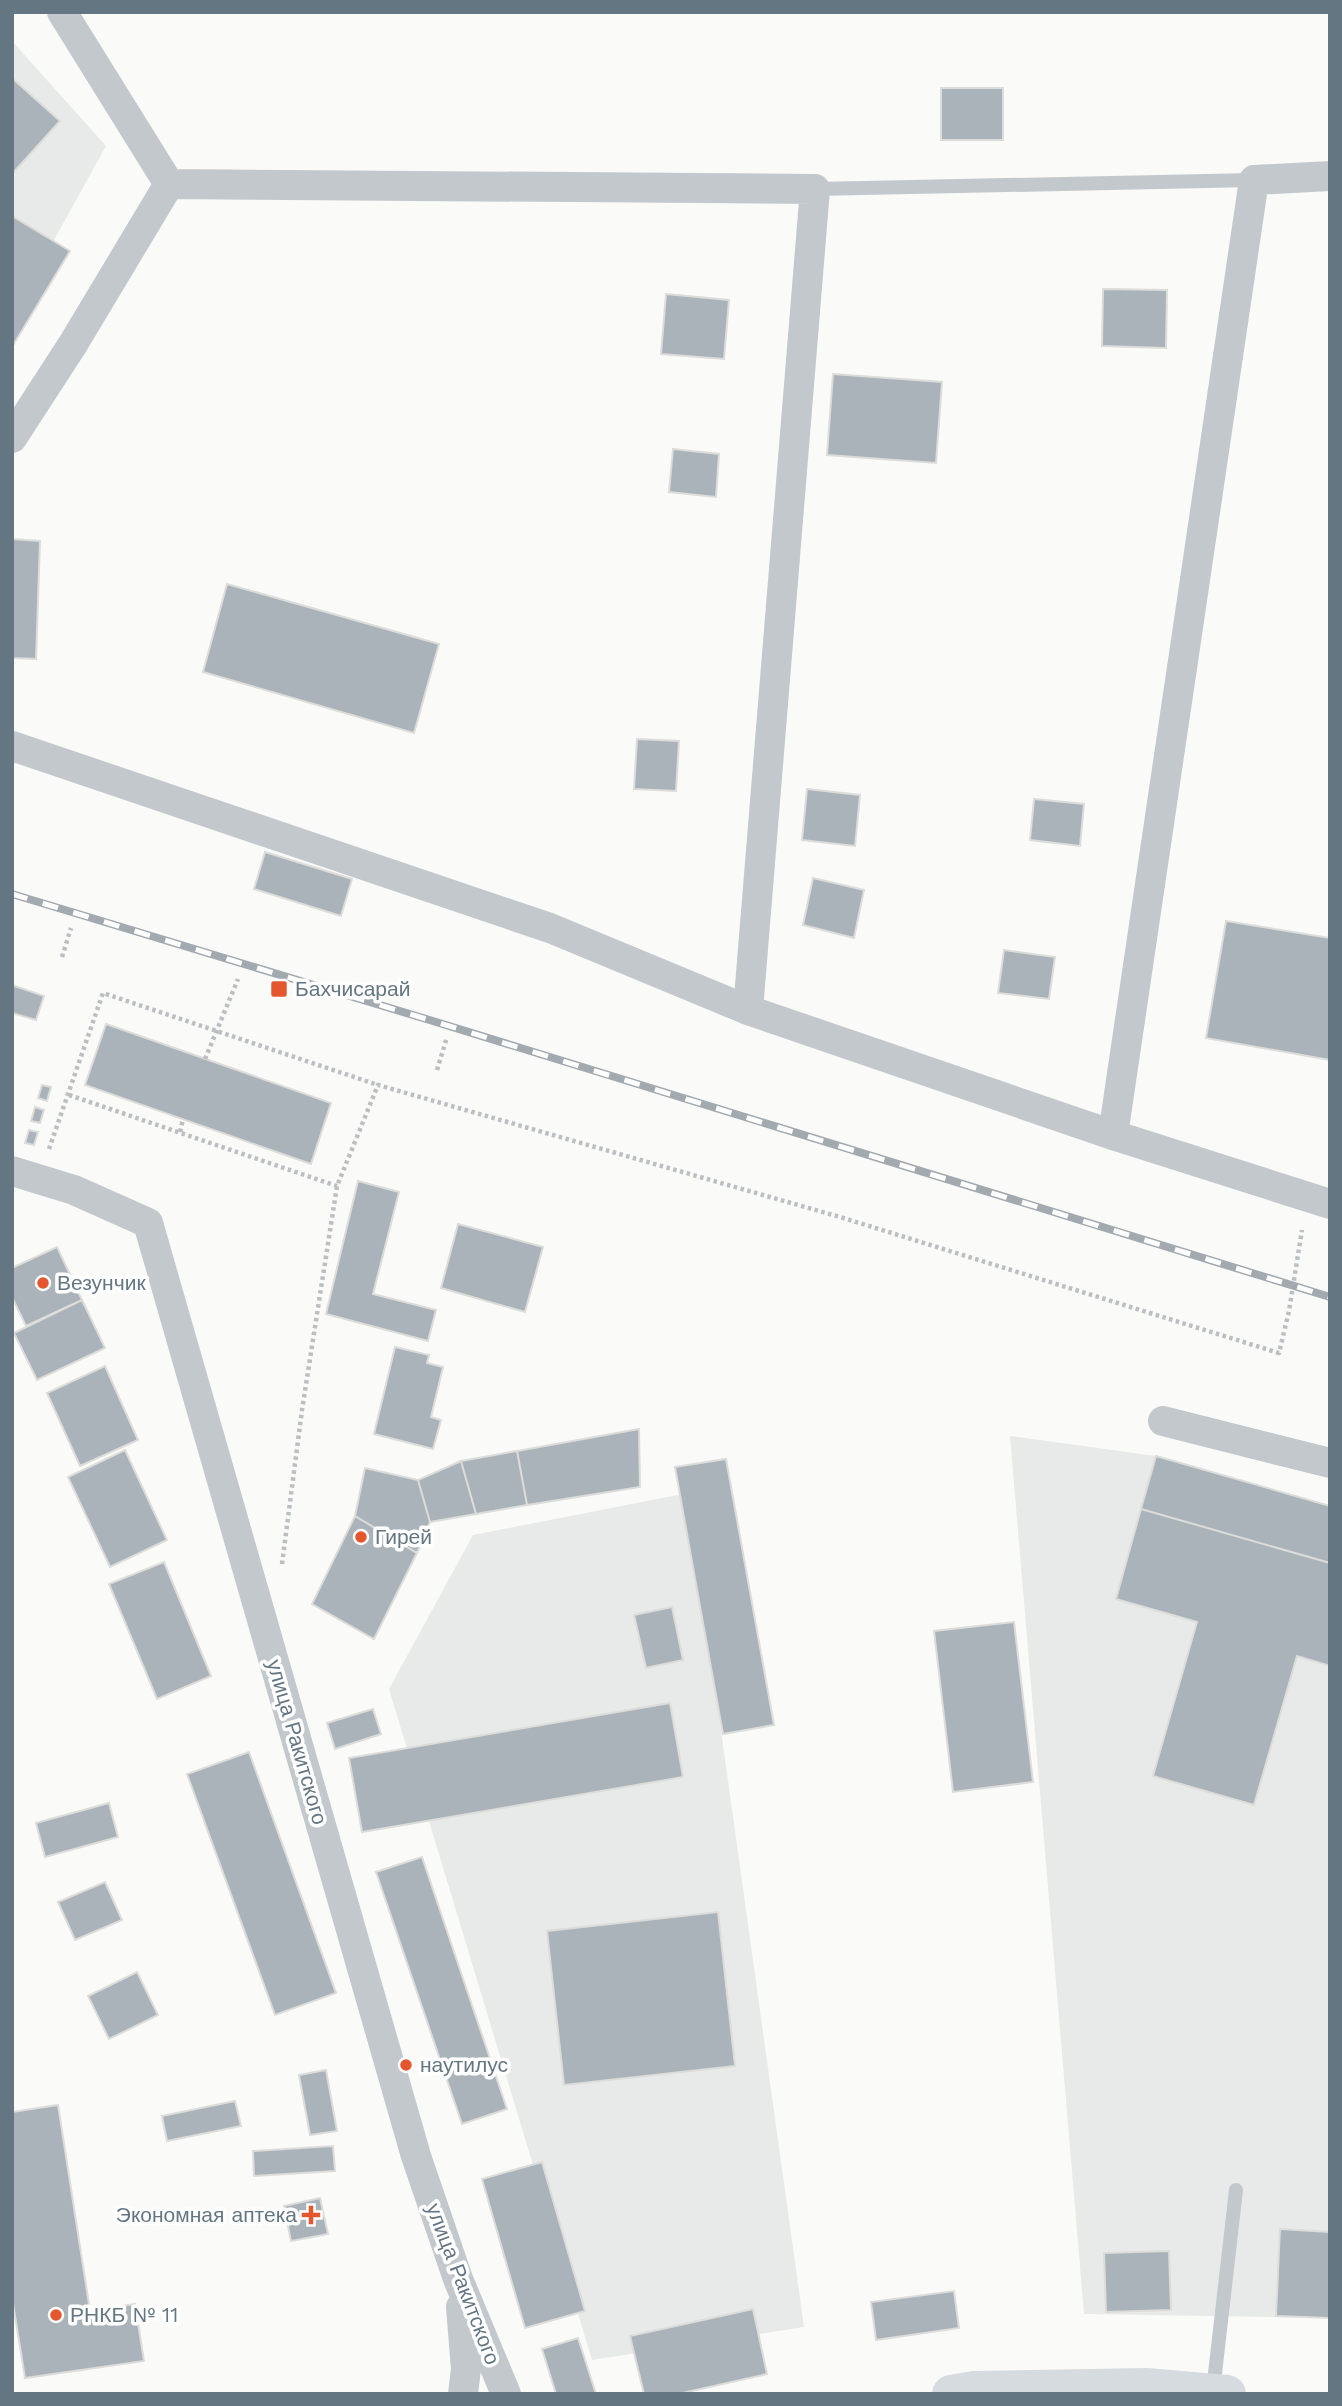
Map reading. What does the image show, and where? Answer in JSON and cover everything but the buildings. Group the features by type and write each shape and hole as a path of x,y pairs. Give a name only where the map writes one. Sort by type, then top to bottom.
{"main road":[{"path":"951,2394 974,2390 1146,2386 1220,2393"}],"street":[{"path":"62,12 169,184"},
{"path":"1113,1135 1254,180 1330,176"},
{"path":"169,184 815,190 747,1010"},
{"path":"12,438 73,344 169,184"},
{"path":"12,746 550,928 747,1010 1113,1135 1319,1201"},
{"name":"улица Ракитского","path":"25,1175 74,1190 148,1223 416,2156 458,2278 506,2394"},
{"path":"1163,1421 1330,1463"},
{"path":"458,2278 466,2369 463,2394"}],"lane":[{"path":"815,190 1254,180"},
{"path":"1220,2393 1237,2190"}],"path":[{"path":"62,957 71,928"},
{"path":"205,1059 238,979"},
{"path":"25,1175 69,1095 103,993 378,1085 840,1217 1279,1353 1319,1201"},
{"path":"437,1070 447,1037"},
{"path":"281,1572 302,1410 337,1186 378,1085"},
{"path":"69,1095 337,1186"},
{"path":"180,1132 183,1119"}],"shaded area":[{"path":"12,41 106,146 12,316"},
{"path":"1010,1436 1156,1456 1330,1506 1330,2318 1084,2314"},
{"path":"688,1493 804,2327 592,2360 389,1689 473,1535"}],"railway":[{"path":"12,894 1330,1297"}],"place":[{"name":"Бахчисарай","path":"279,989"},
{"name":"Везунчик","path":"43,1283"},
{"name":"Гирей","path":"361,1537"},
{"name":"наутилус","path":"406,2065"},
{"name":"Экономная аптека","path":"311,2215"},
{"name":"РНКБ № 11","path":"56,2315"}]}
